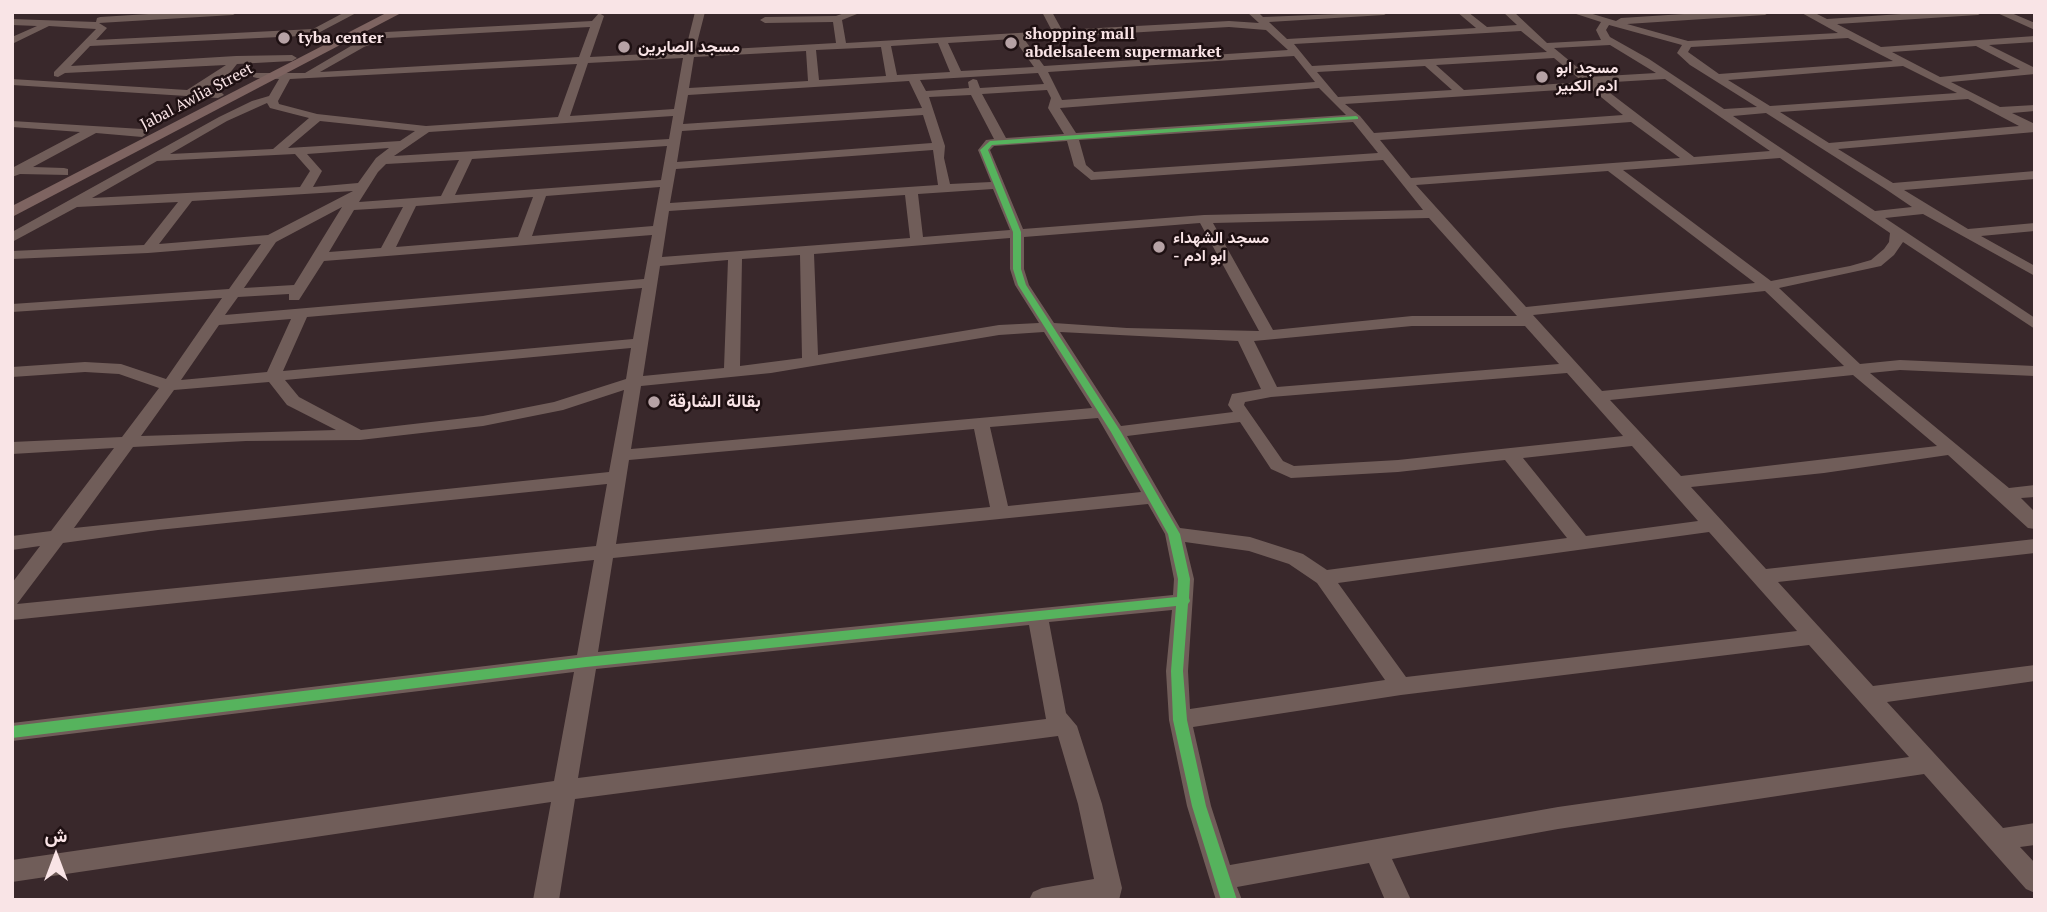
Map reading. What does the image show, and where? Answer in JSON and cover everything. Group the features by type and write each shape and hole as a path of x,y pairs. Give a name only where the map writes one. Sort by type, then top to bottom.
{"main road":[{"name":"Jabal Awlia Street","path":"12,198 381,12"},
{"name":"Jabal Awlia Street","path":"12,212 280,76 397,12"}],"street":[{"path":"97,22 112,12"},
{"path":"12,22 97,22 233,12"},
{"path":"268,57 353,12"},
{"path":"563,119 586,60 600,12"},
{"path":"546,900 668,175 689,54 700,12"},
{"path":"257,75 306,76 689,54 765,31 837,19 858,12"},
{"path":"1047,12 1058,33"},
{"path":"765,31 811,48 1058,33 1120,25 1229,24 1259,19 1384,12"},
{"path":"1462,12 1485,30"},
{"path":"1508,12 1523,28 1633,118 1691,160"},
{"path":"1575,12 1688,44 1850,35"},
{"path":"1765,12 1607,22 1603,24 1602,36 1646,61 1897,233 2031,320"},
{"path":"1805,12 2034,129"},
{"path":"1825,22 1978,12"},
{"path":"2000,12 2035,27"},
{"path":"837,19 841,46"},
{"path":"1229,24 1259,19"},
{"path":"1259,19 1290,48 1335,101 1356,118 1433,214 1570,368 1639,440 1927,764 2035,881"},
{"path":"47,84 102,30 97,22"},
{"path":"12,41 49,23"},
{"path":"306,76 360,45 386,35 596,24"},
{"path":"684,92 1042,70 1523,28"},
{"path":"89,43 314,32"},
{"path":"1017,36 1042,70 1057,98 1055,111 1072,137 1083,171 1101,177 1385,156"},
{"path":"1879,50 2035,39"},
{"path":"942,40 957,75"},
{"path":"1545,46 1613,41"},
{"path":"886,43 892,79"},
{"path":"1978,43 2033,71"},
{"path":"1688,44 1682,53 1688,58 1926,210 2035,272"},
{"path":"811,48 814,84"},
{"path":"1309,69 1556,55"},
{"path":"62,70 268,57 292,58"},
{"path":"1646,61 1688,58"},
{"path":"187,94 225,72 236,59"},
{"path":"1427,62 1461,93"},
{"path":"1718,77 1904,63"},
{"path":"1938,80 2033,71"},
{"path":"971,74 975,91 1002,142"},
{"path":"280,76 272,104 317,117 426,129 563,119 677,127"},
{"path":"1335,101 1665,76"},
{"path":"913,78 923,94 939,146 938,158 945,189"},
{"path":"13,82 218,95"},
{"path":"1055,104 1322,85"},
{"path":"923,94 1050,87"},
{"path":"1722,113 1969,96"},
{"path":"12,238 249,106 275,98"},
{"path":"1998,110 2035,108"},
{"path":"380,161 468,154 677,127 928,111"},
{"path":"276,152 317,117"},
{"path":"1356,118 1002,142 990,144 984,150 1017,232 1017,269 1022,285 1104,412 1174,534 1182,562 1184,601 1177,671 1180,720 1199,806 1225,889 1376,851 1558,818 1927,764"},
{"path":"1370,137 1633,118"},
{"path":"12,124 142,133"},
{"path":"284,315 355,196 380,161 426,129"},
{"path":"1829,146 2034,129"},
{"path":"14,171 95,130"},
{"path":"153,158 402,144"},
{"path":"74,203 304,191 411,203 541,193 668,175 939,146"},
{"path":"298,151 316,171 304,191"},
{"path":"446,200 468,154"},
{"path":"1408,183 1780,154"},
{"path":"1610,166 1768,286 1855,368 2005,494 2035,523"},
{"path":"14,171 64,172"},
{"path":"1891,187 2035,175"},
{"path":"663,206 1000,185"},
{"path":"911,192 918,242"},
{"path":"523,241 541,193"},
{"path":"12,255 148,249 271,239 355,196"},
{"path":"148,249 188,197"},
{"path":"386,252 411,203"},
{"path":"1872,215 1926,210"},
{"path":"653,262 1204,219 1348,217 1408,212 1433,214"},
{"path":"1204,219 1268,334"},
{"path":"1966,233 2035,227"},
{"path":"317,257 659,230"},
{"path":"12,448 246,436 360,435 483,421 557,406 633,382 810,361 963,334 1051,327 1163,335 1244,337 1412,321 1526,316 1768,286 1852,270 1876,263 1896,242 1897,233"},
{"path":"12,598 169,386 271,239"},
{"path":"807,250 810,361"},
{"path":"732,372 735,257"},
{"path":"214,321 650,283"},
{"path":"12,308 299,289"},
{"path":"273,376 301,313"},
{"path":"1244,337 1271,392"},
{"path":"12,372 85,367 121,369 169,386 640,343"},
{"path":"1598,396 1900,365 2035,371"},
{"path":"1570,368 1271,392 1238,398 1236,405 1276,465 1291,472 1398,466 1639,440"},
{"path":"273,376 293,401 360,435"},
{"path":"621,456 1104,412"},
{"path":"1116,432 1245,416"},
{"path":"981,424 1000,513"},
{"path":"1675,483 1824,467 1952,449"},
{"path":"1510,454 1581,543"},
{"path":"12,543 158,524 618,477"},
{"path":"2005,494 2035,491"},
{"path":"12,612 1155,497"},
{"path":"1324,578 1713,525"},
{"path":"1174,534 1250,544 1296,559 1324,578 1401,685"},
{"path":"1760,577 2035,546"},
{"path":"12,732 586,662 1184,601"},
{"path":"1037,615 1056,717 1066,726 1090,803 1107,894 1042,900"},
{"path":"1180,720 1401,685 1813,637"},
{"path":"1866,696 2035,673"},
{"path":"12,871 565,790 1066,726"},
{"path":"1997,840 2035,834"},
{"path":"1376,851 1398,900"}],"cycle path":[{"path":"1229,900 1199,806 1180,720 1177,671 1184,579 1174,534 1116,432 1022,285 1017,269 1017,232 984,150 990,143 1356,118"},
{"path":"12,732 586,662 1184,601"}],"place":[{"name":"tyba center","path":"284,38"},
{"name":"shopping mall abdelsaleem supermarket","path":"1011,43"},
{"name":"مسجد الصابرين","path":"624,47"},
{"name":"مسجد ابو ادم الكبير","path":"1542,77"},
{"name":"مسجد الشهداء - ابو ادم","path":"1159,247"},
{"name":"بقالة الشارقة","path":"654,402"}]}
